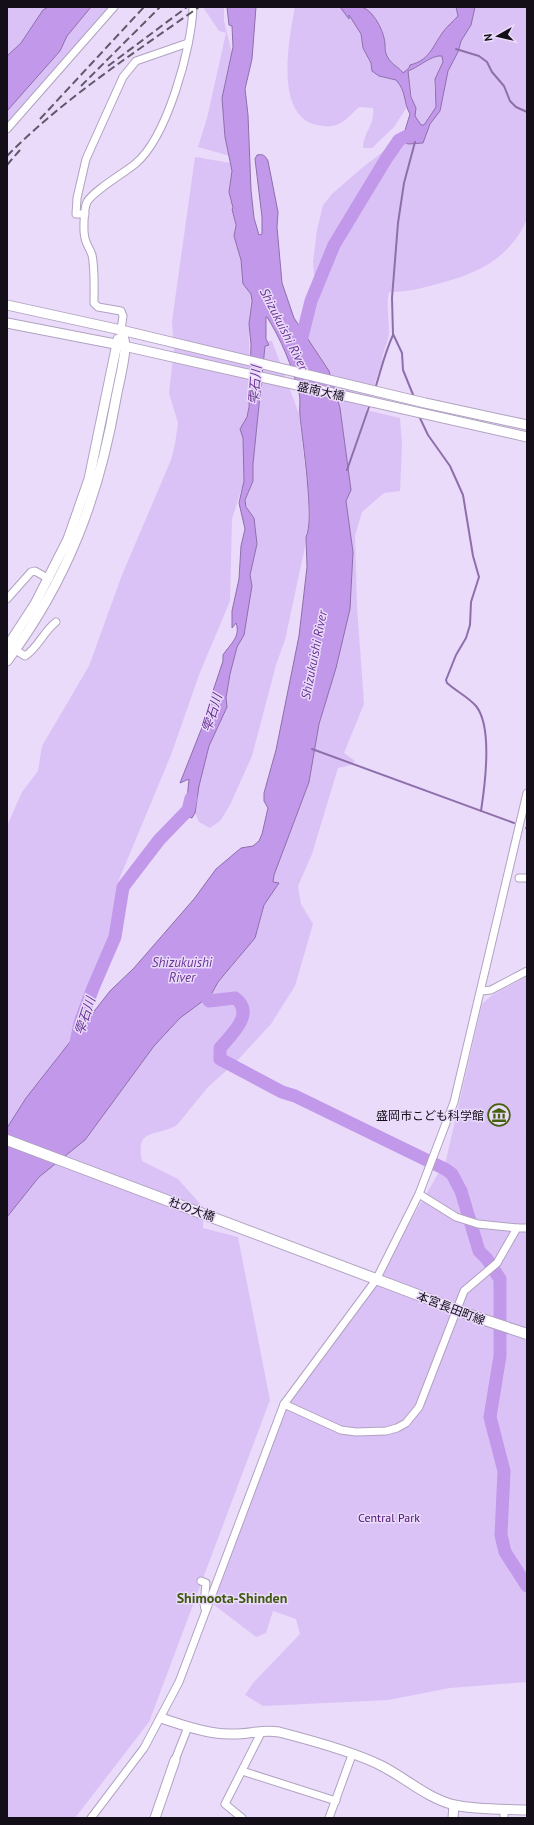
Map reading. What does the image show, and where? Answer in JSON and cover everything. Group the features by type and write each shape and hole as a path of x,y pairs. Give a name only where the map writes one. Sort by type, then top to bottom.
{"main road":[{"name":"杜の大橋","path":"7,1140 376,1280"},
{"name":"本宮長田町線","path":"376,1280 491,1323 527,1334"}],"street":[{"path":"7,129 114,7"},
{"path":"7,661 10,647 49,579 68,539 89,479 115,344 121,330 123,316 121,311 98,307 94,303 92,255 84,236 87,202 94,194 136,163 149,146 165,118 178,85 193,20 193,7"},
{"path":"85,214 76,214 77,198 86,159 123,77 136,61 188,44"},
{"name":"盛南大橋","path":"7,305 156,338 425,403 527,425"},
{"name":"盛南大橋","path":"7,323 115,344 527,437"},
{"path":"10,647 51,595 71,556 89,508 100,472 112,422 125,347 121,330"},
{"path":"7,599 31,572 35,571 49,579"},
{"path":"10,647 25,656 32,651 47,629 56,622"},
{"path":"91,1818 137,1759 161,1718 179,1682 284,1404 376,1280 419,1194 454,1102 527,793"},
{"path":"519,878 527,878"},
{"path":"481,991 491,990 527,971"},
{"path":"419,1194 456,1217 478,1224 527,1228"},
{"path":"284,1404 341,1430 356,1432 386,1431 397,1428 406,1423 420,1407 464,1291 493,1267 517,1228"},
{"path":"201,1581 206,1583 204,1604 206,1610"},
{"path":"161,1718 188,1727 228,1734 262,1731 279,1732 352,1755 381,1766 420,1791 454,1805 504,1814 527,1810"},
{"path":"155,1818 188,1727"},
{"path":"242,1818 225,1804 262,1731"},
{"path":"329,1818 352,1755"},
{"path":"242,1771 336,1801"},
{"path":"453,1818 454,1805"}],"green space":[{"path":"7,7 48,7 43,10 21,43 7,56"},
{"path":"91,7 110,7 7,123 7,111 60,51 67,36"},
{"path":"203,7 224,7 224,21 232,53 224,87 228,148 230,156 198,147 207,118 226,33 219,31"},
{"path":"295,7 340,7 349,18 349,14 361,34 363,48 371,63 372,71 385,78 400,83 403,88 407,107 394,127 372,148 363,148 365,137 371,124 373,108 359,107 341,123 325,126 317,125 303,119 295,107 290,92 288,56"},
{"path":"365,7 456,7 458,16 445,30 430,52 422,60 410,65 403,74 402,70 391,63 384,50 383,34 374,18"},
{"path":"475,7 527,7 527,219 512,244 492,262 481,268 455,279 428,287 389,292 389,335 382,362 366,410 400,418 402,445 400,491 384,493 362,512 355,536 357,606 364,704 344,753 355,761 351,765 338,768 312,854 298,886 301,904 313,924 295,986 271,1024 235,1063 208,1087 177,1125 149,1135 142,1143 142,1161 178,1179 203,1207 203,1228 238,1237 270,1400 149,1722 75,1818 7,1818 7,1217 39,1177 85,1140 154,1046 180,1018 211,995 218,982 239,958 259,925 264,905 279,883 273,882 274,875 309,782 319,724 336,668 350,609 353,552 346,501 351,490 340,408 329,371 302,330 309,301 315,286 313,262 317,230 323,205 332,194 363,167 396,142 397,149 403,141 408,144 413,144 440,111 448,71 458,52 461,41 471,25"},
{"path":"438,56 442,56 443,65 439,70 434,85 436,107 424,125 421,125 415,116 408,71"},
{"path":"195,157 231,163 232,171 229,192 235,221 234,236 241,260 243,280 245,286 251,294 249,324 250,396 247,417 240,429 243,438 244,481 232,519 230,601 199,675 171,755 118,882 109,940 97,967 76,1034 26,1098 7,1128 7,826 22,792 38,771 42,746 89,666 122,575 171,460 178,423 169,393 174,350 172,321"},
{"path":"268,341 272,341 299,414 308,492 308,533 285,640 276,665 252,756 230,805 220,821 210,828 199,822 195,813 199,786 209,746 227,707 226,698 230,674 237,647 244,635 252,586 250,575 257,544 254,518 246,507 245,500 253,481 253,464 265,346 269,345"},
{"name":"Central Park","path":"527,976 527,1136 525,1134 527,1137 527,1682 450,1688 388,1700 263,1706 245,1695 253,1683 300,1634 296,1619 273,1611 266,1633 256,1637 213,1604 284,1404 376,1280 446,1160 482,1004 491,996"}],"water":[{"path":"48,7 91,7 67,36 60,51 7,111 7,56 21,43 43,10"},
{"name":"Shizukuishi River","path":"227,7 256,7 252,59 245,89 254,218 259,235 262,234 262,217 255,159 257,155 264,155 268,161 278,212 277,227 282,283 294,318 329,371 340,408 351,490 346,501 353,552 350,609 336,668 319,724 309,782 274,875 273,882 279,883 264,905 255,938 218,982 211,995 180,1018 154,1046 85,1140 39,1177 7,1217 7,1128 26,1098 110,991 134,968 194,899 216,869 241,848 253,846 259,841 268,808 264,801 264,793 276,750 299,636 307,567 306,537 309,515 309,498 299,392 286,353 267,317 266,339 269,345 265,346 253,464 253,481 245,500 246,507 254,518 257,544 250,575 252,586 244,635 237,647 230,674 226,698 227,707 209,746 199,786 195,813 192,818 189,817 183,809 187,799 189,779 180,783 212,702 211,697 223,661 223,655 236,636 236,623 232,628 232,611 239,579 241,546 245,529 239,503 244,481 243,438 240,429 247,417 249,407 251,344 249,324 252,301 251,294 243,284 241,260 234,236 236,225 229,192 232,171 225,137 222,98 233,47 232,26 229,25"},
{"path":"340,7 361,7 365,8 373,15 383,34 387,56 403,73 409,68 410,65 422,60 430,52 445,30 458,16 456,7 475,7 471,25 461,41 458,52 448,71 440,111 430,124 423,143 408,144 402,141 397,149 395,139 403,137 410,114 402,89 396,80 379,76 372,71 371,63 363,48 361,34 349,15 349,19","holes":["442,56 443,62 435,79 436,107 424,125 421,125 415,116 416,108 411,97 408,71 430,59"]}],"waterway":[{"path":"456,49 479,56 487,62 492,72 504,86 510,101 516,107 527,112"},
{"name":"雫石川","path":"299,349 311,301 334,245 399,140 411,134"},
{"path":"414,397 403,370 402,353 393,334 392,298 398,223 404,183 415,142"},
{"path":"375,389 385,355 393,335"},
{"path":"347,470 370,404"},
{"path":"419,416 428,435 450,466 463,495 473,556 479,577 471,602 470,625 466,638 456,655 446,680 447,683 476,706 481,715 485,728 486,772 481,811"},
{"path":"312,749 514,823"},
{"name":"雫石川","path":"75,1048 80,1023 115,937 123,887 159,840 188,810 191,798"},
{"path":"198,984 209,1001 235,998 241,1004 243,1010 240,1024 220,1048 220,1059 282,1092 295,1096 445,1169 452,1174 461,1191 479,1251 487,1259 500,1279 500,1356 490,1417 504,1471 501,1535 505,1552 527,1586"}],"railway":[{"path":"40,119 144,7"},
{"path":"81,86 160,7"},
{"path":"108,66 187,7"},
{"path":"7,156 75,96 199,7"},
{"path":"7,165 20,150"}],"place":[{"name":"盛岡市こども科学館","path":"499,1115"}],"district":[{"name":"Shimoota-Shinden","path":"232,1598"}]}
